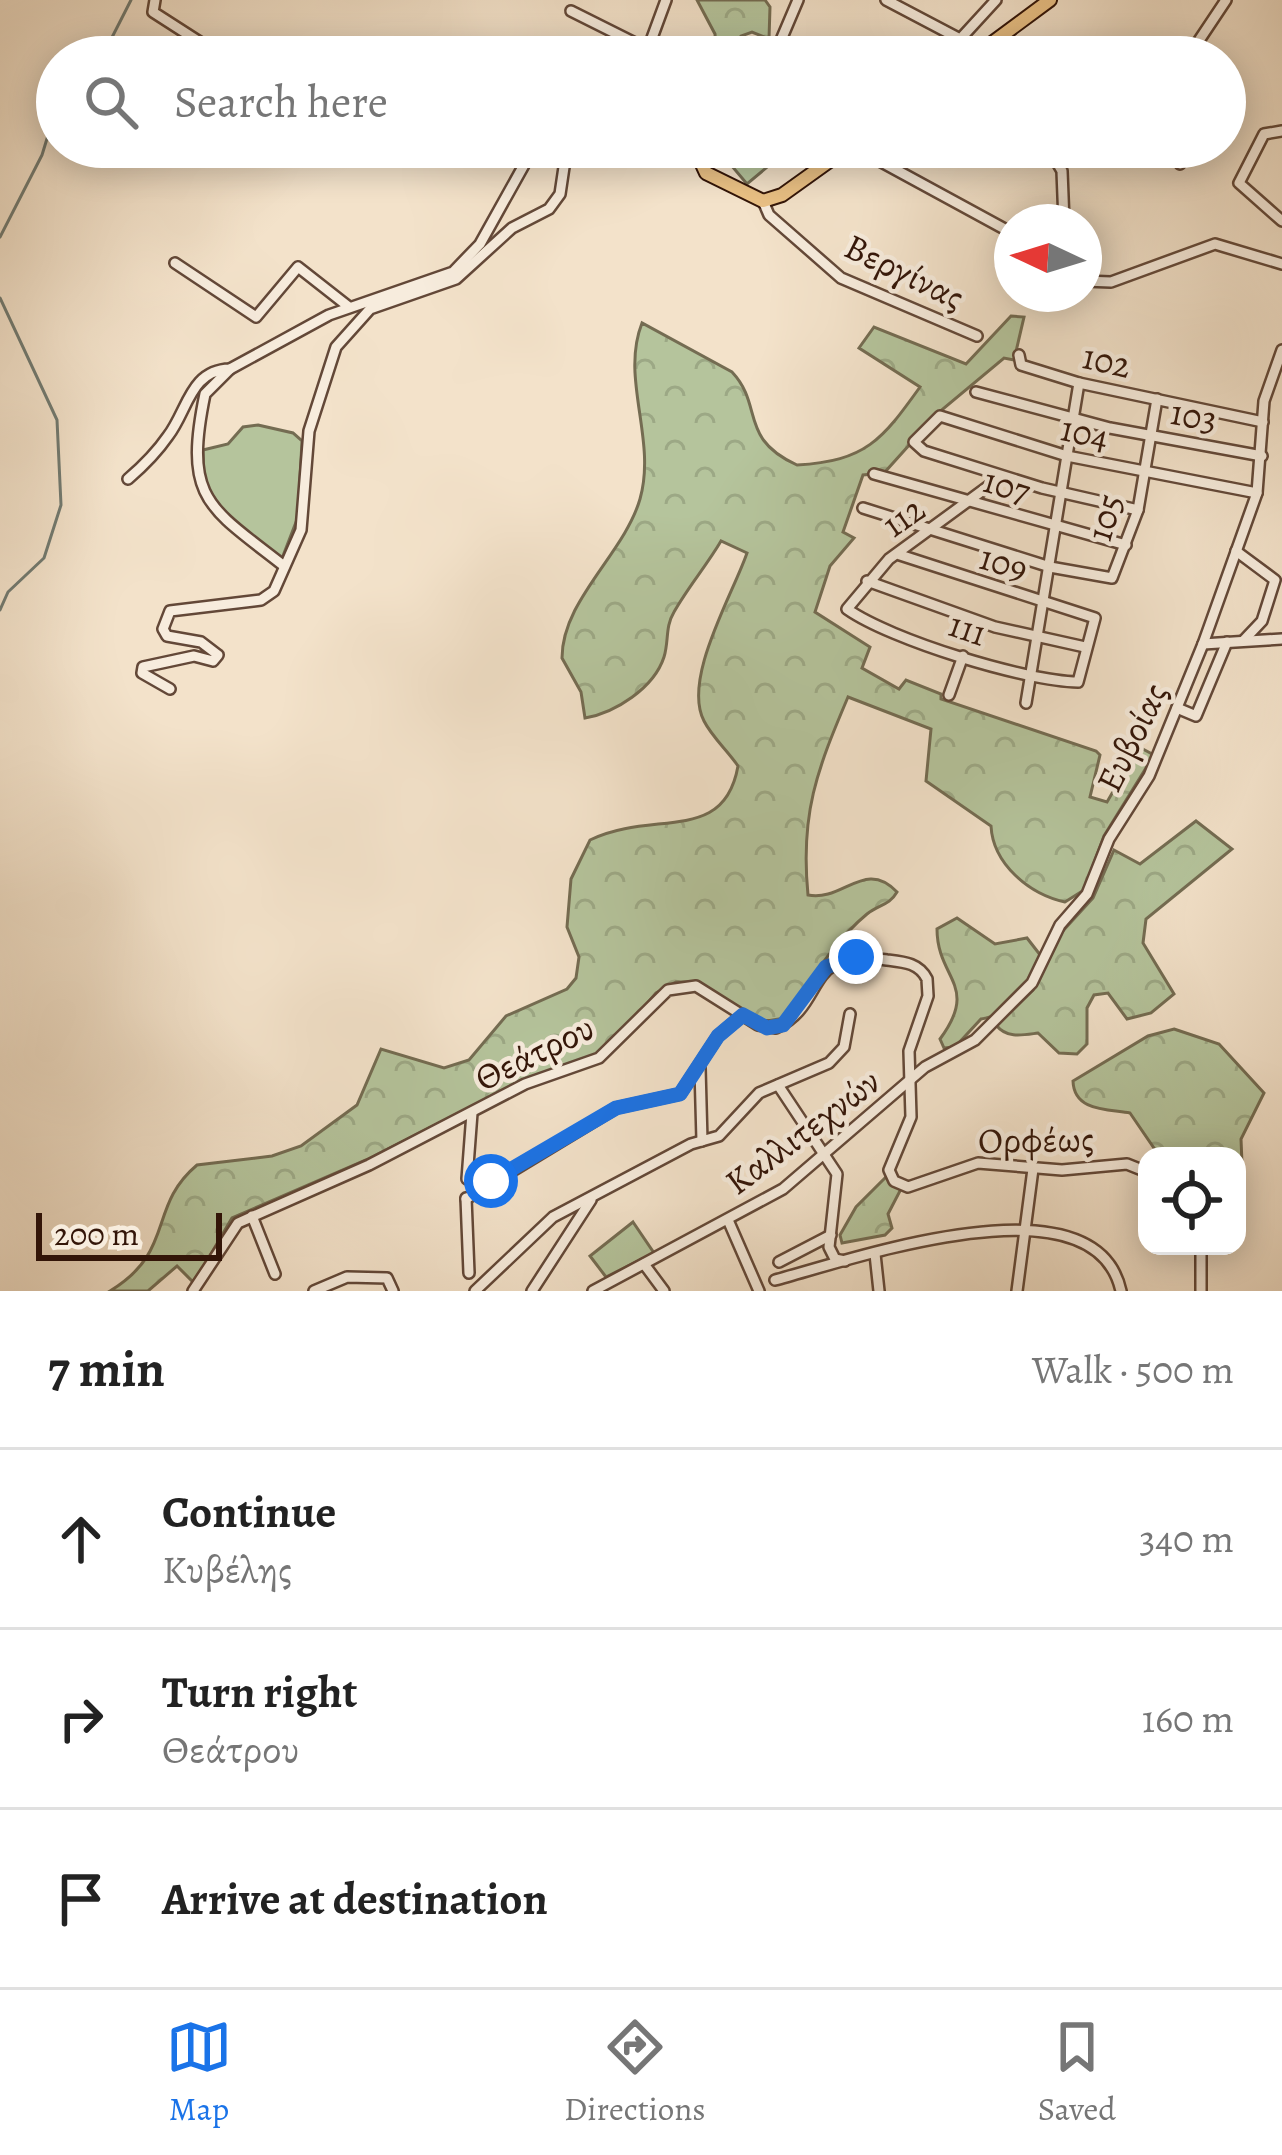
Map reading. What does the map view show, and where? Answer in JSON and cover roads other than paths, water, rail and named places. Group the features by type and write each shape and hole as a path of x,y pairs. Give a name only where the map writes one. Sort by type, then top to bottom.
{"main road":[{"path":"1000,36 1050,0"},
{"path":"704,168 763,200 782,195 821,168"}],"street":[{"path":"154,0 153,12 191,36"},
{"path":"783,36 798,0"},
{"path":"886,0 963,36 996,0"},
{"path":"1202,36 1226,0"},
{"path":"651,36 663,1"},
{"path":"572,10 617,36"},
{"path":"1282,131 1264,134 1239,183 1282,221"},
{"path":"284,566 218,517 203,495 205,394 230,369 349,307 440,279 467,261 522,168"},
{"path":"170,689 142,673 143,667 194,656 213,661 218,655 201,642 167,636 163,629 170,611 261,600 274,591 302,530 309,431 336,346 370,309 456,279 504,234 532,221 560,194 564,168"},
{"path":"890,168 994,223"},
{"path":"1059,168 1063,204"},
{"name":"Βεργίνας","path":"763,200 769,215 841,278 977,336"},
{"path":"1102,282 1215,244 1282,264"},
{"path":"176,263 256,317 298,267 349,307"},
{"name":"Ευβοίας","path":"913,1078 975,1040 1032,983 1060,926 1088,894 1109,839 1149,776 1258,493 1263,422 1282,350"},
{"name":"102","path":"1019,355 1020,364 1079,383 1263,422"},
{"path":"128,479 168,437 191,391 214,370 230,369"},
{"path":"1026,703 1079,383"},
{"name":"103","path":"976,392 1073,418 1262,457"},
{"name":"105","path":"1050,567 1112,578 1138,510 1157,399"},
{"name":"104","path":"1001,477 924,451 914,442 940,416 1067,456 1258,493"},
{"name":"107","path":"874,474 1126,545"},
{"path":"1001,477 1138,510"},
{"name":"112","path":"847,609 866,581 897,554 1001,477"},
{"path":"863,508 1050,567"},
{"path":"1236,551 1275,580 1264,618 1244,640"},
{"name":"109","path":"897,554 1096,617 1085,647"},
{"path":"866,581 1040,639 1085,647"},
{"name":"111","path":"847,609 963,656 1031,676 1078,682 1085,647"},
{"path":"1203,644 1282,639"},
{"path":"1177,708 1196,716 1227,642"},
{"path":"949,695 963,656"},
{"path":"469,1273 466,1196 616,1108 680,1094 700,1061 743,1015 767,1028 783,1025 833,961 869,957 916,966 928,988 909,1051 913,1078"},
{"name":"Θεάτρου","path":"193,1291 226,1234 252,1216 538,1078 598,1058 659,996 676,986 696,986 743,1015"},
{"path":"472,1289 546,1222 719,1136 748,1102 837,1057 850,1032 850,1014"},
{"path":"700,1061 702,1141"},
{"name":"Καλλιτεχνών","path":"593,1291 770,1198 913,1078"},
{"name":"Ορφέως","path":"913,1078 910,1117 889,1170 894,1181 915,1186 978,1163 1034,1169 1116,1164 1138,1170"},
{"path":"778,1085 838,1181 831,1253 847,1261"},
{"path":"467,1178 472,1113"},
{"path":"1017,1291 1034,1169"},
{"path":"532,1291 591,1199"},
{"path":"252,1216 274,1274"},
{"path":"728,1220 759,1291"},
{"path":"775,1280 976,1231 1028,1231 1094,1246 1111,1264 1121,1291"},
{"path":"779,1262 830,1235"},
{"path":"875,1254 879,1291"},
{"path":"1201,1255 1201,1291"},
{"path":"644,1264 664,1291"},
{"path":"318,1290 347,1277 377,1274 393,1291"}],"waterway":[{"path":"113,36 131,0"},
{"path":"0,237 36,167"},
{"path":"0,298 57,420 61,505 44,558 8,592 0,610"}]}
